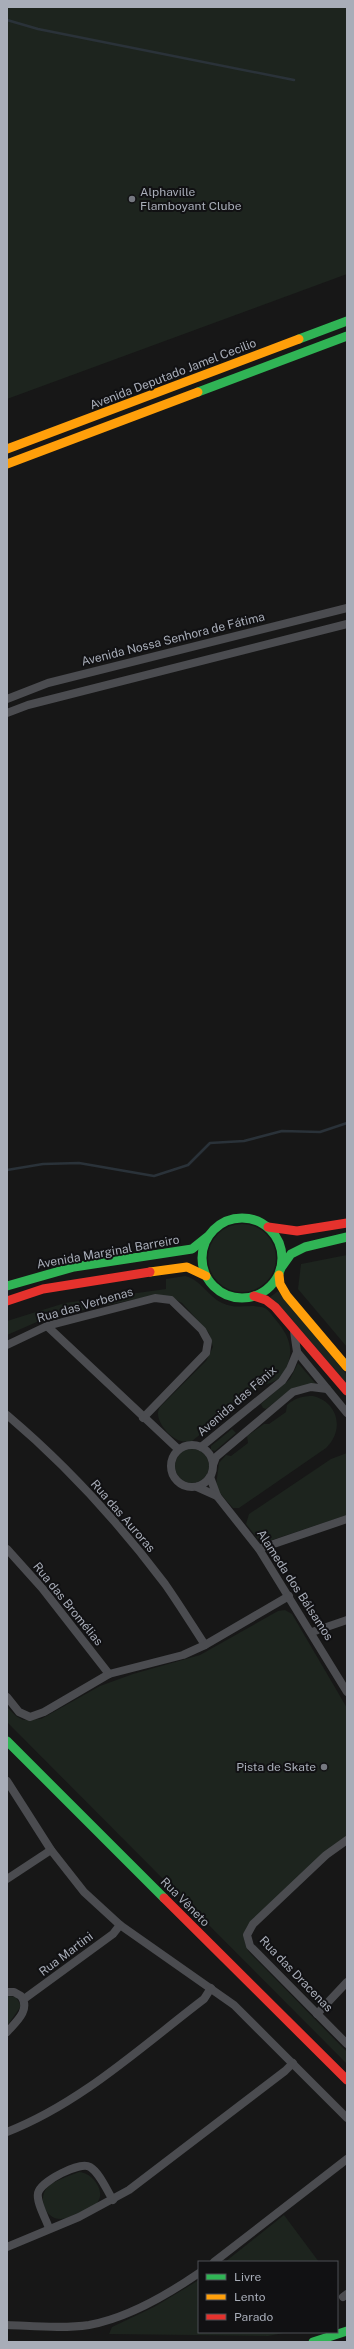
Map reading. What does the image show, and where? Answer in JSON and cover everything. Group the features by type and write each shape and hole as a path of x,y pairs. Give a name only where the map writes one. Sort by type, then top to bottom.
{"main road":[{"name":"Avenida Deputado Jamel Cecilio","path":"7,449 347,321"},
{"name":"Avenida Deputado Jamel Cecilio","path":"7,464 347,336"},
{"path":"347,1223 304,1231 282,1232 268,1227 257,1220 237,1218 218,1226 209,1235 202,1256 206,1276 215,1288 226,1295 240,1298 254,1296 264,1292 280,1272 291,1254 305,1247 347,1237"},
{"path":"268,1227 276,1236 281,1246 283,1258 280,1272 280,1284 287,1296 347,1367"},
{"name":"Avenida Marginal Barreiro","path":"7,1286 23,1280 71,1269 192,1249 209,1235"},
{"name":"Avenida Marginal Barreiro","path":"7,1301 43,1289 98,1279 180,1268 187,1268 206,1276"},
{"path":"254,1296 266,1300 275,1307 347,1391"},
{"name":"Rua Vêneto","path":"7,1741 347,2080"},
{"path":"313,2342 347,2331"}],"street":[{"name":"Avenida Nossa Senhora de Fátima","path":"7,699 48,683 347,608"},
{"path":"7,713 28,705 347,624"},
{"name":"Rua das Verbenas","path":"7,1345 48,1326 155,1298 171,1300 202,1330 208,1340 206,1353 143,1418"},
{"path":"48,1326 143,1418 178,1449 190,1445 201,1447 210,1455 213,1466"},
{"path":"294,1330 297,1352 347,1412"},
{"name":"Avenida das Fênix","path":"201,1447 282,1381 290,1369 297,1352"},
{"path":"197,1487 210,1477 216,1457 265,1414 293,1392 311,1387 327,1389"},
{"path":"255,1403 258,1409 265,1414"},
{"name":"Rua das Auroras","path":"7,1415 70,1475 120,1528 165,1585 205,1645"},
{"path":"232,1422 242,1434"},
{"name":"Alameda dos Bálsamos","path":"178,1449 171,1460 172,1474 180,1484 191,1488 197,1487 217,1496"},
{"name":"Alameda dos Bálsamos","path":"210,1477 217,1496 259,1549 312,1632 347,1692"},
{"path":"259,1549 347,1519"},
{"name":"Rua das Bromélias","path":"7,1550 42,1588 109,1674"},
{"path":"7,1697 19,1712 30,1716 44,1712 109,1674 183,1655 205,1645 289,1596"},
{"path":"312,1632 347,1620"},
{"path":"7,1781 51,1850 84,1892 120,1925 234,2005 347,2118"},
{"name":"Rua das Dracenas","path":"347,1840 326,1855 258,1918 247,1935 250,1946 347,2044"},
{"path":"7,1879 51,1850"},
{"name":"Rua Martini","path":"24,1999 113,1934 120,1925"},
{"path":"317,2014 347,1982"},
{"path":"7,2132 40,2117 87,2088 204,1999 211,1988"},
{"path":"7,1992 18,1993 24,1999 25,2007 23,2014 7,2032"},
{"path":"7,2247 49,2228 79,2217 112,2200 146,2178 285,2071 293,2063"},
{"path":"215,2261 347,2159"},
{"path":"49,2228 38,2195 40,2188 46,2181 81,2165 88,2166 93,2169 112,2200"},
{"path":"7,2325 76,2326 102,2322 126,2314 157,2298 198,2274"}],"shaded area":[{"name":"Alphaville Flamboyant Clube","path":"7,7 347,7 347,274 7,399"},
{"path":"242,1224 255,1227 266,1234 273,1245 276,1258 273,1271 266,1282 255,1289 242,1292 229,1289 218,1282 211,1271 208,1258 211,1245 218,1234 229,1227"},
{"path":"347,1255 347,1347 298,1289 301,1264"},
{"path":"185,1276 195,1280 222,1303 237,1307 261,1307 267,1310 271,1313 283,1330 290,1346 287,1366 281,1377 271,1383 262,1385 192,1441 186,1442 172,1437 162,1425 158,1416 160,1407 206,1361 213,1347 209,1333 182,1303 171,1297 155,1295 46,1318 7,1335 7,1321 65,1303 166,1289 166,1279"},
{"path":"278,1291 347,1375 347,1387 269,1298"},
{"path":"298,1363 316,1384 294,1388 266,1409 263,1408 261,1404 290,1379"},
{"path":"313,1396 322,1399 333,1410 337,1425 336,1433 332,1441 326,1448 239,1508 233,1508 218,1491 216,1485 219,1463 226,1455 231,1456 248,1443 247,1436 264,1424 269,1424 286,1412 287,1405 299,1398"},
{"path":"232,1429 236,1433 215,1451 211,1450 211,1446"},
{"path":"189,1449 195,1449 204,1454 208,1460 208,1472 204,1478 195,1483 189,1483 180,1478 175,1469 175,1463 180,1454"},
{"path":"347,1453 347,1515 266,1542 258,1539 246,1524 249,1514 331,1459"},
{"path":"285,1610 292,1614 347,1708 347,1837 248,1924 244,1940 249,1952 347,2052 347,2064 7,1722 7,1707 16,1716 23,1720 41,1719 100,1686 133,1674 200,1655 278,1611"},
{"path":"7,1996 16,1997 21,2006 7,2026"},
{"path":"79,2172 89,2175 97,2183 100,2199 94,2205 69,2217 62,2219 51,2216 44,2206 43,2200 46,2189 57,2181"},
{"path":"284,2215 318,2261 226,2261"},
{"path":"198,2281 198,2333 284,2333 268,2336 109,2334 112,2327 154,2307"}],"waterway":[{"path":"7,20 38,29 294,80"},
{"path":"7,1170 43,1164 79,1163 154,1176 188,1165 210,1143 244,1141 282,1131 320,1132 347,1123"}],"traffic: fast":[{"path":"299,339 347,321"},
{"path":"198,392 347,336"},
{"path":"242,1218 257,1221 270,1230 279,1243 282,1258 279,1273 270,1286 257,1295 242,1298 227,1295 214,1286 205,1273 202,1258 205,1243 214,1230 227,1221 242,1218"},
{"path":"7,1286 74,1267 192,1249 207,1237"},
{"path":"281,1268 291,1254 305,1247 347,1237"},
{"path":"7,1741 164,1898"},
{"path":"313,2342 347,2331"}],"traffic: slow":[{"path":"7,449 299,339"},
{"path":"7,464 198,392"},
{"path":"150,1272 187,1267 206,1276"},
{"path":"279,1275 280,1284 287,1296 347,1367"}],"traffic: jam":[{"path":"268,1227 297,1231 347,1223"},
{"path":"7,1301 43,1289 150,1272"},
{"path":"254,1296 266,1300 275,1307 347,1391"},
{"path":"164,1898 347,2080"}],"place":[{"name":"Alphaville Flamboyant Clube","path":"132,199"},
{"name":"Pista de Skate","path":"324,1767"}]}
